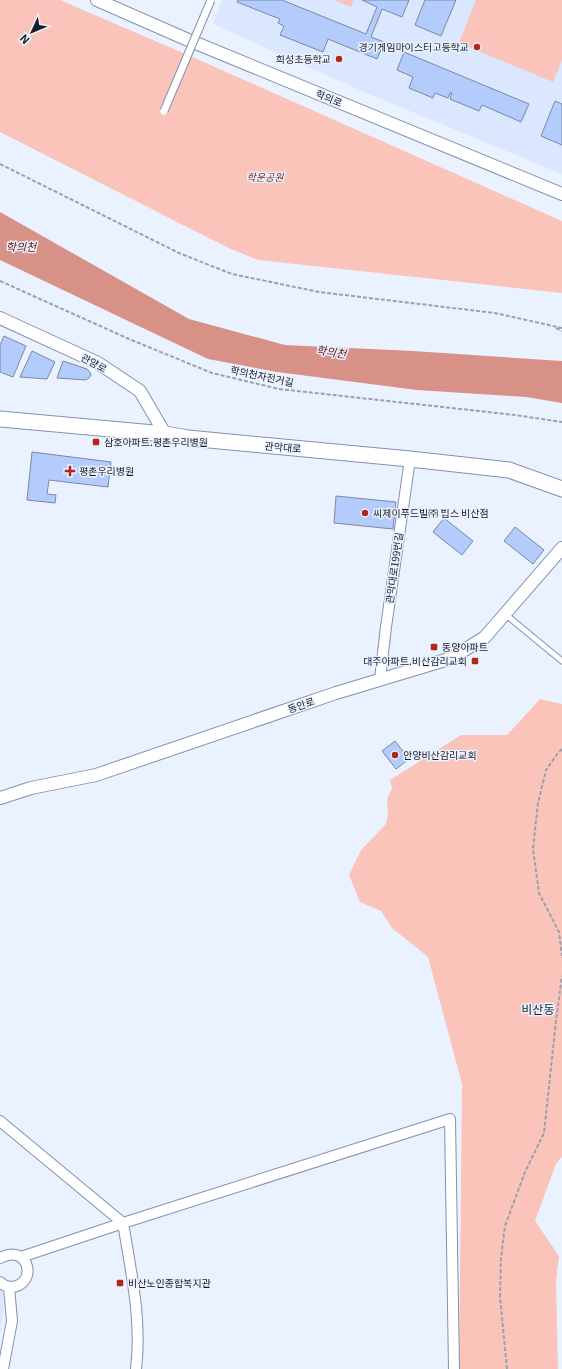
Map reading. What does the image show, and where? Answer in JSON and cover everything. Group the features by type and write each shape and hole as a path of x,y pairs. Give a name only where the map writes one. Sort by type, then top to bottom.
{"main road":[{"name":"관악대로","path":"0,419 410,458 508,470 562,489"}],"street":[{"name":"학의로","path":"97,0 562,194"},
{"path":"164,111 210,0"},
{"name":"관양로","path":"0,318 98,363 140,391 165,434"},
{"name":"관악대로199번길","path":"380,679 410,458"},
{"name":"동안로","path":"0,798 31,788 96,775 336,693 452,658 486,637 562,548"},
{"path":"22,1257 123,1223 450,1119 454,1369"},
{"path":"0,1121 123,1223 138,1318 139,1350 136,1369"},
{"path":"0,1258 7,1254 14,1254 22,1257 28,1270 27,1276 23,1283 16,1286 4,1284 12,1321 3,1369"}],"lane":[{"path":"505,614 562,661"}],"path":[{"path":"0,164 179,253 232,274 319,292 495,313 562,328"},
{"name":"학의천자전거길","path":"0,281 129,340 212,373 279,389 515,415 562,422"},
{"path":"553,327 562,331"},
{"path":"562,749 546,770 538,803 533,848 539,893 559,932 562,956"},
{"path":"507,1369 500,1297 501,1258 506,1226 525,1172 544,1133 562,976"}],"shaded area":[{"name":"경기게임마이스터고등학교","path":"222,0 562,0 562,174 371,95 213,24"},
{"path":"0,1289 3,1291 4,1310 0,1334"}],"green space":[{"name":"학운공원","path":"0,0 60,0 197,59 562,221 562,293 258,260 231,249 0,132"},
{"path":"334,0 354,0 351,7"},
{"path":"476,0 562,0 562,60 553,82 459,43"},
{"path":"540,699 562,704 562,1157 556,1164 535,1221 559,1256 556,1281 558,1369 459,1369 462,1084 428,957 392,928 381,911 360,902 349,875 361,850 386,824 388,814 387,799 392,788 390,780 461,735 507,735"}],"water":[{"name":"학의천","path":"0,212 189,319 285,345 413,351 562,361 562,403 526,397 417,390 277,372 208,359 0,260"}],"building":[{"path":"238,0 282,0 366,34 377,7 362,0 409,0 402,17 382,9 371,37 384,42 377,59 328,39 323,52 280,35 284,26 278,23 280,19 237,2"},
{"path":"425,0 456,0 441,36 415,25"},
{"path":"404,52 529,104 521,122 482,105 479,111 450,99 452,93 450,93 448,98 435,93 433,98 409,88 413,77 397,70"},
{"path":"555,101 562,104 562,145 541,136"},
{"path":"4,336 26,346 13,377 0,372 0,345"},
{"path":"32,351 55,362 47,379 20,377"},
{"path":"63,361 87,369 91,375 86,380 57,378"},
{"name":"평촌우리병원","path":"32,452 111,462 108,487 49,480 47,494 56,495 55,503 27,500"},
{"path":"336,496 396,502 393,529 334,523"},
{"path":"444,518 473,541 462,555 433,532"},
{"path":"515,527 544,550 533,564 504,541"},
{"name":"안양비산감리교회","path":"395,741 409,759 396,769 382,751"}],"place":[{"name":"경기게임마이스터고등학교","path":"477,47"},
{"name":"희성초등학교","path":"339,59"},
{"name":"삼호아파트.평촌우리병원","path":"96,442"},
{"name":"평촌우리병원","path":"70,471"},
{"name":"씨제이푸드빌㈜ 빕스 비산점","path":"365,513"},
{"name":"동양아파트","path":"434,647"},
{"name":"대주아파트.비산감리교회","path":"475,661"},
{"name":"안양비산감리교회","path":"395,755"},
{"name":"비산노인종합복지관","path":"120,1283"}],"district":[{"name":"비산동","path":"538,1010"}]}
